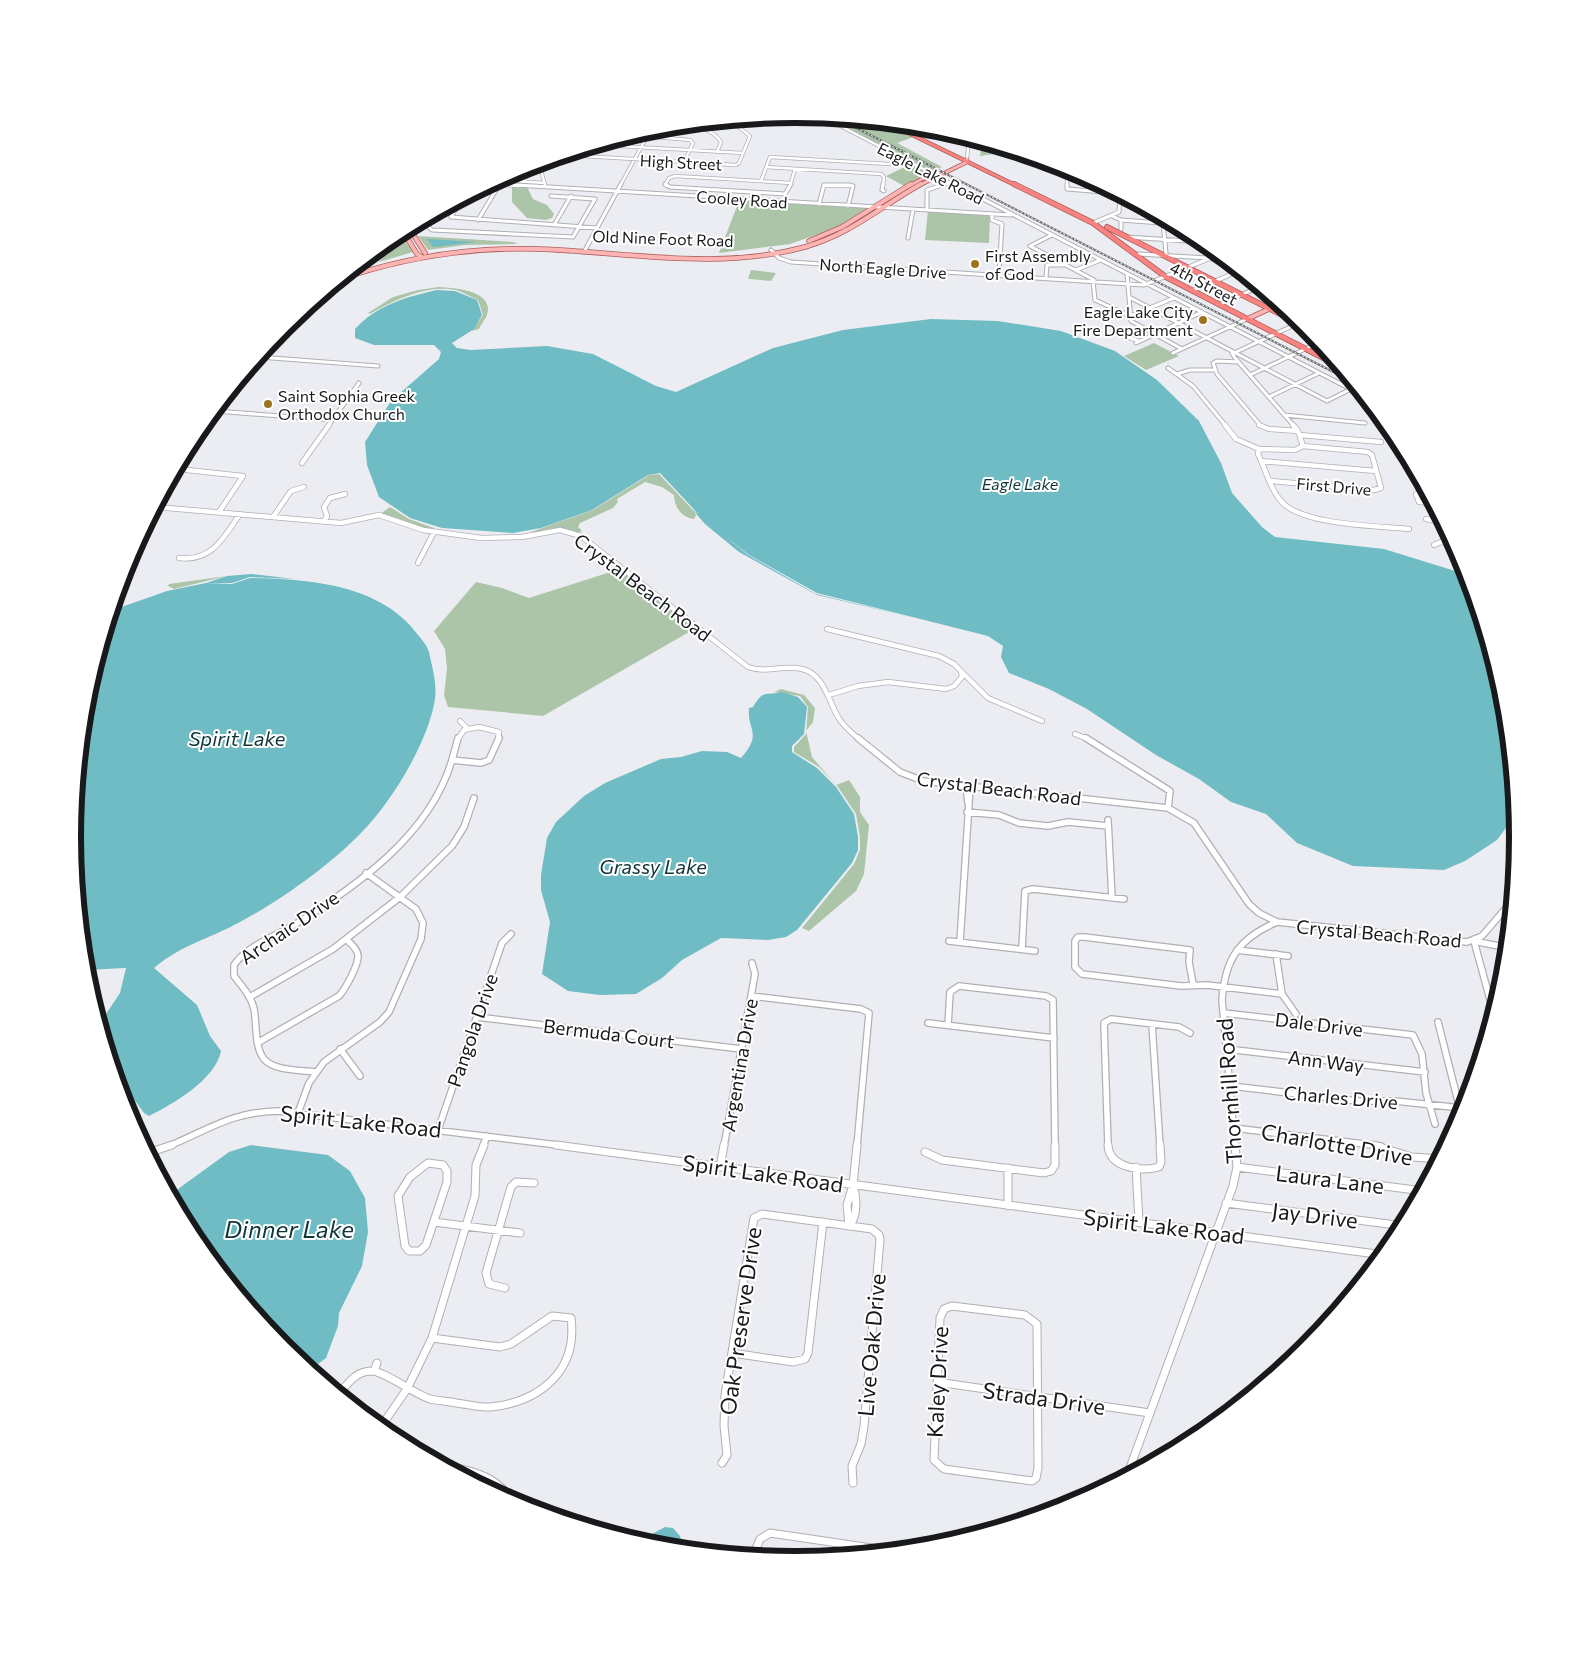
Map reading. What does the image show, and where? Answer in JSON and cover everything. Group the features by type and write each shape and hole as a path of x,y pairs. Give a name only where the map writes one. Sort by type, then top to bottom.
{"highway":[{"path":"907,132 948,150 965,160"},
{"path":"913,133 1138,244 1164,254 1188,268 1281,314"},
{"name":"4th Street","path":"1095,222 1166,277 1325,359"},
{"path":"1127,247 1128,243 1138,244"}],"main road":[{"name":"Old Nine Foot Road","path":"772,252 826,235 847,226 904,188 965,160"},
{"name":"Old Nine Foot Road","path":"423,255 503,248 585,250 698,259 802,248 837,236 858,226 934,175"},
{"path":"413,235 423,255"},
{"path":"408,239 417,254"},
{"path":"365,268 417,254 423,255"},
{"path":"357,274 423,255"},
{"path":"1247,319 1274,307"}],"street":[{"name":"Eagle Lake Road","path":"838,125 1351,389"},
{"path":"619,146 743,153 749,135 738,126"},
{"path":"701,129 715,134 721,142 718,152"},
{"path":"658,137 689,139 693,143 684,162"},
{"path":"585,250 646,140"},
{"path":"965,160 969,145"},
{"name":"High Street","path":"581,157 736,165 739,163 743,153"},
{"path":"761,181 770,157 889,164 904,159"},
{"path":"873,173 875,163"},
{"path":"766,167 873,173 884,176 882,190 884,191"},
{"path":"791,183 672,176 665,184 670,187 726,195 785,194 791,183 796,169"},
{"path":"541,171 546,188"},
{"path":"1069,178 1067,179 1067,190 1100,192"},
{"path":"516,180 544,183"},
{"path":"726,195 732,180"},
{"path":"928,210 926,191 950,182"},
{"name":"Cooley Road","path":"506,185 617,192 726,195 819,204 1014,215"},
{"path":"819,204 824,185 849,185 853,186 848,206"},
{"path":"1087,186 1087,191"},
{"path":"478,220 494,192"},
{"path":"427,226 432,230 574,237 595,200 592,198 570,196 551,196"},
{"path":"554,225 570,196"},
{"path":"1095,222 1112,216 1120,210 1120,202"},
{"path":"455,210 450,217 597,228"},
{"path":"908,238 913,210"},
{"path":"992,214 992,220 1002,225 999,275"},
{"path":"1112,216 1121,220 1159,223"},
{"path":"1121,220 1122,229"},
{"path":"1163,226 1164,254"},
{"path":"1052,235 1030,245 1095,282 1095,300 1130,316 1174,298"},
{"path":"1125,237 1188,241"},
{"name":"North Eagle Drive","path":"772,252 781,260 791,262 1148,284"},
{"path":"1139,254 1211,258"},
{"path":"1148,284 1211,258"},
{"path":"1076,270 1101,260"},
{"path":"1046,278 1047,265 1066,265"},
{"path":"1192,291 1233,273"},
{"path":"1127,274 1132,322 1182,349"},
{"path":"1219,305 1253,290"},
{"path":"1129,297 1327,401 1351,389"},
{"path":"1124,336 1138,342 1202,312"},
{"path":"1173,353 1247,319"},
{"path":"1234,353 1294,325"},
{"path":"1250,375 1313,345"},
{"path":"1168,368 1193,386 1234,436 1259,449 1295,450 1303,446 1299,433 1232,354 1234,353"},
{"path":"267,358 378,366"},
{"path":"1239,362 1215,362 1213,363 1214,370 1260,426 1299,433 1382,442"},
{"path":"1177,374 1197,370 1214,370"},
{"path":"1269,397 1319,373"},
{"path":"302,463 360,383"},
{"path":"223,412 333,420"},
{"path":"1284,415 1356,420 1365,423"},
{"name":"First Drive","path":"1271,481 1377,490 1381,486 1372,455 1368,452 1303,446"},
{"path":"1259,449 1262,461 1282,502 1300,514 1409,529"},
{"path":"1262,461 1376,471"},
{"path":"187,470 243,476 219,512"},
{"path":"273,517 291,491 304,487"},
{"path":"324,521 327,516 324,507 330,498 345,494"},
{"name":"Crystal Beach Road","path":"163,508 347,523 377,515 410,527 434,532 494,538 527,536 556,530 574,532 748,667 766,672 793,668 807,671 817,677 829,694 836,715 844,726 904,774 923,782 1168,808 1183,814 1194,823 1249,904 1258,913 1277,922 1459,942 1474,941 1486,932 1506,908"},
{"path":"179,558 200,557 212,553 240,514"},
{"path":"1426,519 1435,521"},
{"path":"418,563 434,532"},
{"path":"1434,546 1441,542 1445,542"},
{"path":"827,629 931,653 950,661 977,689 991,700 1042,721"},
{"path":"829,694 858,685 878,682 904,682 945,689 957,684 962,677 961,671"},
{"path":"452,760 484,762 491,757 500,736 499,732 467,728 460,722"},
{"name":"Archaic Drive","path":"316,1072 269,1063 261,1054 257,1019 250,997 234,974 233,967 238,958 317,910 366,873 430,810 440,792 460,732 467,728"},
{"path":"1075,734 1083,736 1170,791 1172,796 1168,808"},
{"path":"960,942 968,787"},
{"path":"250,997 295,973 346,940 400,897 452,846 464,827 474,798"},
{"path":"967,812 999,815 1019,822 1048,826 1068,822 1108,823 1112,898"},
{"path":"298,1113 309,1082 324,1062 380,1022 389,1012 396,1002 421,939 423,927 420,916 414,907 366,873"},
{"path":"1022,949 1023,896 1025,891 1033,889 1124,899"},
{"name":"Thornhill Road","path":"1132,1467 1216,1232 1237,1167 1222,987 1224,974 1237,950 1252,934 1277,922"},
{"name":"Pangola Drive","path":"438,1130 502,943 511,934"},
{"path":"1193,984 1190,972 1190,950 1084,937 1078,937 1074,941 1075,967 1079,973 1166,984 1193,984 1282,994"},
{"path":"259,1042 339,996 345,990 358,956 356,950 346,940"},
{"path":"949,941 1035,951"},
{"path":"1490,1000 1474,941 1501,947"},
{"path":"1237,950 1288,956"},
{"path":"1276,954 1282,994 1296,1014"},
{"name":"Argentina Drive","path":"720,1167 756,970 752,963"},
{"path":"925,1152 942,1160 1044,1173 1054,1169 1053,1000 1046,996 954,987 950,992 948,1025"},
{"path":"751,996 867,1012 870,1018 853,1185 856,1192 854,1221 851,1226"},
{"name":"Dale Drive","path":"1224,1013 1415,1037 1425,1072"},
{"name":"Bermuda Court","path":"477,1017 741,1049"},
{"path":"1152,1024 1162,1162 1159,1167 1153,1169 1117,1164 1111,1159 1108,1152 1103,1025 1111,1019 1179,1027 1190,1033"},
{"path":"1438,1022 1458,1102"},
{"path":"928,1023 1054,1038"},
{"path":"340,1049 360,1076"},
{"name":"Ann Way","path":"1227,1049 1425,1072"},
{"path":"1425,1072 1428,1104 1435,1124"},
{"name":"Charles Drive","path":"1231,1086 1358,1101 1395,1101 1452,1107"},
{"name":"Spirit Lake Road","path":"154,1151 170,1147 213,1125 238,1115 264,1111 298,1113 487,1136 1375,1254"},
{"name":"Charlotte Drive","path":"1234,1128 1380,1146 1412,1158 1433,1159"},
{"path":"385,1421 407,1389 432,1338 475,1196 476,1165 487,1136"},
{"path":"428,1163 443,1165 448,1178 434,1222 424,1249 416,1252 406,1249 399,1193 418,1171 428,1163"},
{"path":"1136,1167 1138,1222"},
{"name":"Laura Lane","path":"1237,1167 1416,1190"},
{"path":"1008,1168 1008,1206"},
{"path":"505,1288 489,1284 486,1277 498,1231 511,1187 516,1182 534,1183"},
{"name":"Jay Drive","path":"1226,1203 1395,1225"},
{"name":"Oak Preserve Drive","path":"722,1463 727,1455 724,1409 754,1218 762,1214 851,1226"},
{"path":"434,1222 520,1233"},
{"path":"732,1353 793,1362 805,1359 808,1353 823,1222"},
{"name":"Live Oak Drive","path":"851,1226 872,1229 879,1235 880,1240 864,1426 861,1444 852,1466 853,1483"},
{"name":"Kaley Drive","path":"952,1306 1025,1315 1037,1324 1038,1468 1036,1478 1026,1481 944,1469 938,1466 933,1455 937,1382 940,1318 944,1309 952,1306"},
{"path":"343,1390 355,1376 363,1372 374,1371 430,1399 479,1406 498,1406 518,1401 536,1393 562,1371 567,1363 574,1326 571,1318 552,1316 511,1344 500,1347 432,1338"},
{"path":"374,1371 377,1362"},
{"name":"Strada Drive","path":"937,1382 1150,1413"},
{"path":"463,1469 494,1478 506,1490"},
{"path":"755,1550 760,1539 770,1533 869,1548"}],"green space":[{"path":"841,125 889,129 901,131 913,137 897,143 942,167 931,172"},
{"path":"981,148 999,153 980,156"},
{"path":"911,164 930,173 904,186 886,176"},
{"path":"512,187 527,187 533,199 547,205 554,214 552,218 546,220 527,218 512,202"},
{"path":"739,201 868,208 839,227 790,244 719,253"},
{"path":"928,211 990,215 989,243 925,240"},
{"path":"418,236 513,242 518,244 465,245 428,250"},
{"path":"405,240 413,252 379,262 385,254"},
{"path":"751,270 776,273 771,281 748,279"},
{"path":"439,287 471,292 485,300 488,307 487,315 479,329 472,331 483,315 478,300 456,290 434,289 411,294 370,314 368,313 393,297 418,290"},
{"path":"1154,343 1179,356 1146,370 1124,356"},
{"path":"659,474 692,509 696,515 694,519 682,514 675,504 674,495 662,487 645,482 617,499 618,502 613,508 580,523 578,527 582,531 577,533 565,529 533,534 531,532 593,510 649,475"},
{"path":"390,507 409,519 434,528 431,530 380,514"},
{"path":"620,569 696,628 543,716 448,707 444,695 447,669 445,649 434,631 476,582 502,588 529,598"},
{"path":"227,576 174,589 168,586 169,584"},
{"path":"781,689 804,695 815,708 813,722 806,731 808,707 800,696 774,692"},
{"path":"806,732 812,757 835,784 819,767 794,752 794,747"},
{"path":"849,780 860,797 860,812 869,825 864,874 856,891 809,931 802,928 854,864 860,850 856,814 836,785"}],"water":[{"path":"428,239 476,242 433,247"},
{"name":"Eagle Lake","path":"437,290 455,291 477,300 482,315 474,329 452,343 457,348 471,350 547,346 593,354 656,386 676,392 773,348 843,330 931,319 998,321 1061,331 1115,351 1157,380 1199,421 1221,463 1232,493 1262,527 1275,537 1384,549 1458,572 1472,608 1496,698 1504,744 1509,823 1497,840 1465,861 1444,870 1353,866 1297,843 1266,814 1231,802 1199,779 1156,755 1087,709 1049,689 1009,673 1001,657 1003,646 988,636 817,593 749,555 702,518 660,473 648,475 592,510 541,528 513,533 442,528 410,518 379,497 367,465 365,442 391,401 439,359 441,352 434,345 374,345 355,338 355,329 382,308"},
{"path":"692,509 748,555 816,594 919,619 817,595 739,552 705,524"},
{"path":"251,574 292,579 250,577 232,583 206,583 227,576"},
{"name":"Spirit Lake","path":"250,578 319,583 364,595 384,605 403,618 427,648 434,678 435,699 425,733 407,770 373,820 349,845 320,870 271,904 229,928 174,954 154,968 197,1005 210,1036 221,1051 211,1072 202,1081 181,1098 149,1116 144,1113 133,1098 124,1080 105,1016 120,993 126,968 94,970 87,931 81,838 87,744 95,698 119,608 167,591 206,583 232,584"},
{"name":"Grassy Lake","path":"782,692 798,697 807,707 804,734 792,746 792,752 817,768 836,787 854,814 858,837 858,850 852,863 797,930 786,937 768,940 721,938 682,960 662,978 636,994 600,995 568,991 542,974 550,922 541,890 541,875 547,838 556,822 584,796 605,783 661,759 681,757 702,751 727,752 741,758 748,750 753,737 749,708 753,707 762,695"},
{"name":"Dinner Lake","path":"251,1145 328,1155 350,1171 365,1198 368,1232 362,1266 339,1313 338,1326 326,1358 315,1366 290,1343 229,1272 176,1192 229,1152"},
{"path":"665,1527 673,1528 680,1536 682,1543 656,1538 650,1535"}],"railway":[{"path":"852,126 1340,375"}],"place":[{"name":"First Assembly of God","path":"975,264"},
{"name":"Eagle Lake City Fire Department","path":"1203,320"},
{"name":"Saint Sophia Greek Orthodox Church","path":"268,404"}]}
